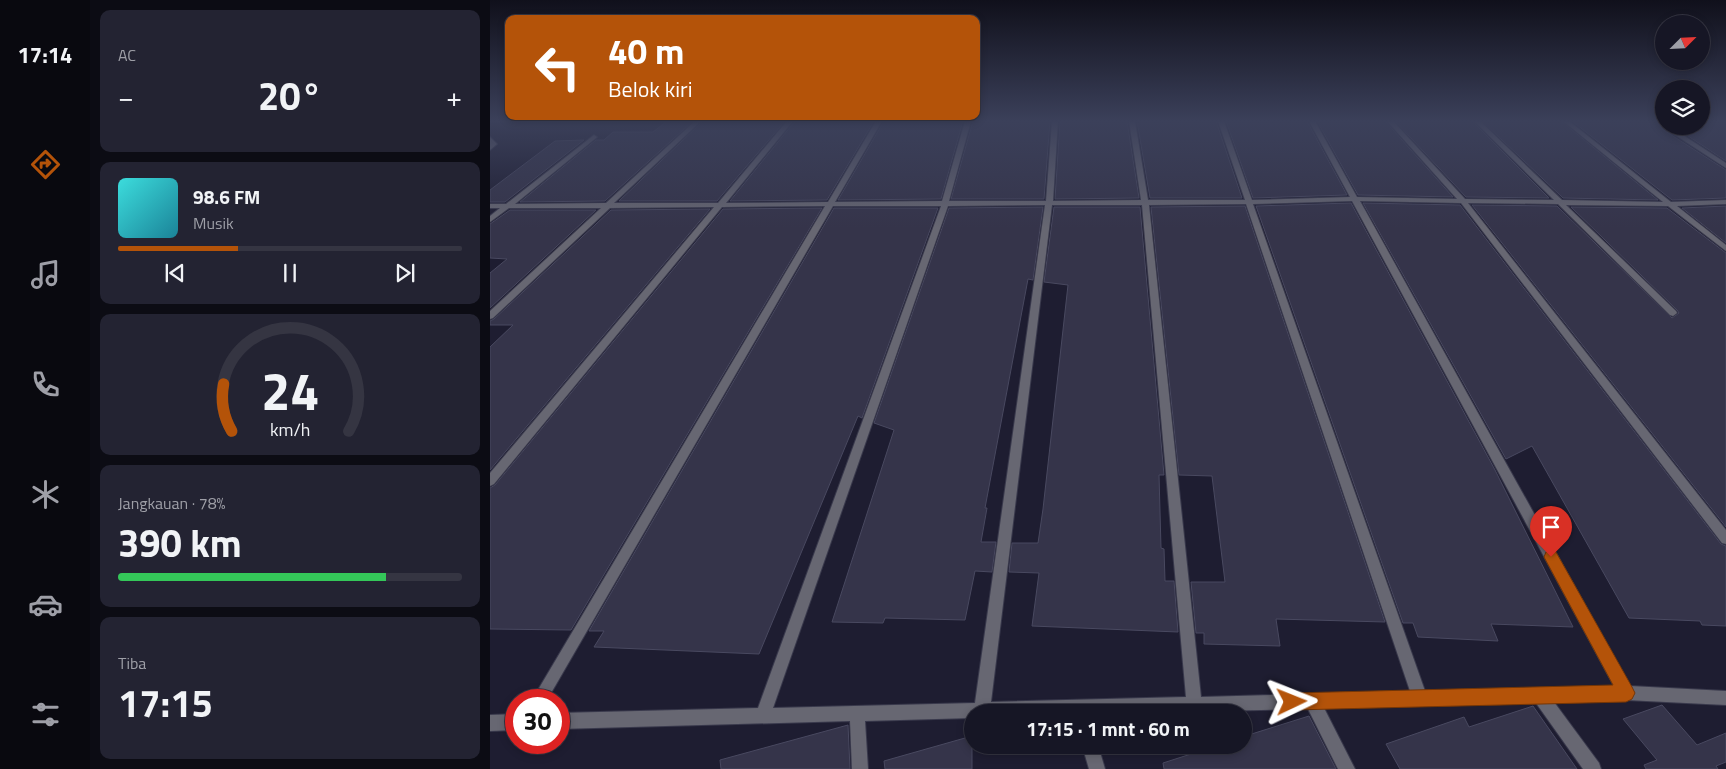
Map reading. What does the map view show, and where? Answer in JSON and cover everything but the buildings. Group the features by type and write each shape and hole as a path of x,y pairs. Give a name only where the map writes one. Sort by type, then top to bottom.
{"street":[{"path":"490,220 569,157"},
{"path":"490,316 660,157"},
{"path":"490,481 760,157"},
{"path":"545,689 858,157"},
{"path":"763,716 945,204 958,157"},
{"path":"983,704 1049,203 1052,157"},
{"path":"1138,157 1145,203 1194,704 1626,693 1726,698"},
{"path":"1233,157 1420,698"},
{"path":"1331,157 1626,693"},
{"path":"1423,157 1462,200 1726,539"},
{"path":"1512,157 1673,314"},
{"path":"1611,157 1726,249"},
{"path":"1712,157 1726,166"},
{"path":"490,206 1145,203 1354,199 1669,204 1726,202"},
{"path":"1540,696 1593,769"},
{"path":"1312,701 1347,769"},
{"path":"570,721 964,710"},
{"path":"857,713 860,769"},
{"path":"490,723 505,722"},
{"path":"1093,754 1097,769"}],"route":[{"path":"1292,702 1626,693 1551,557"}]}
